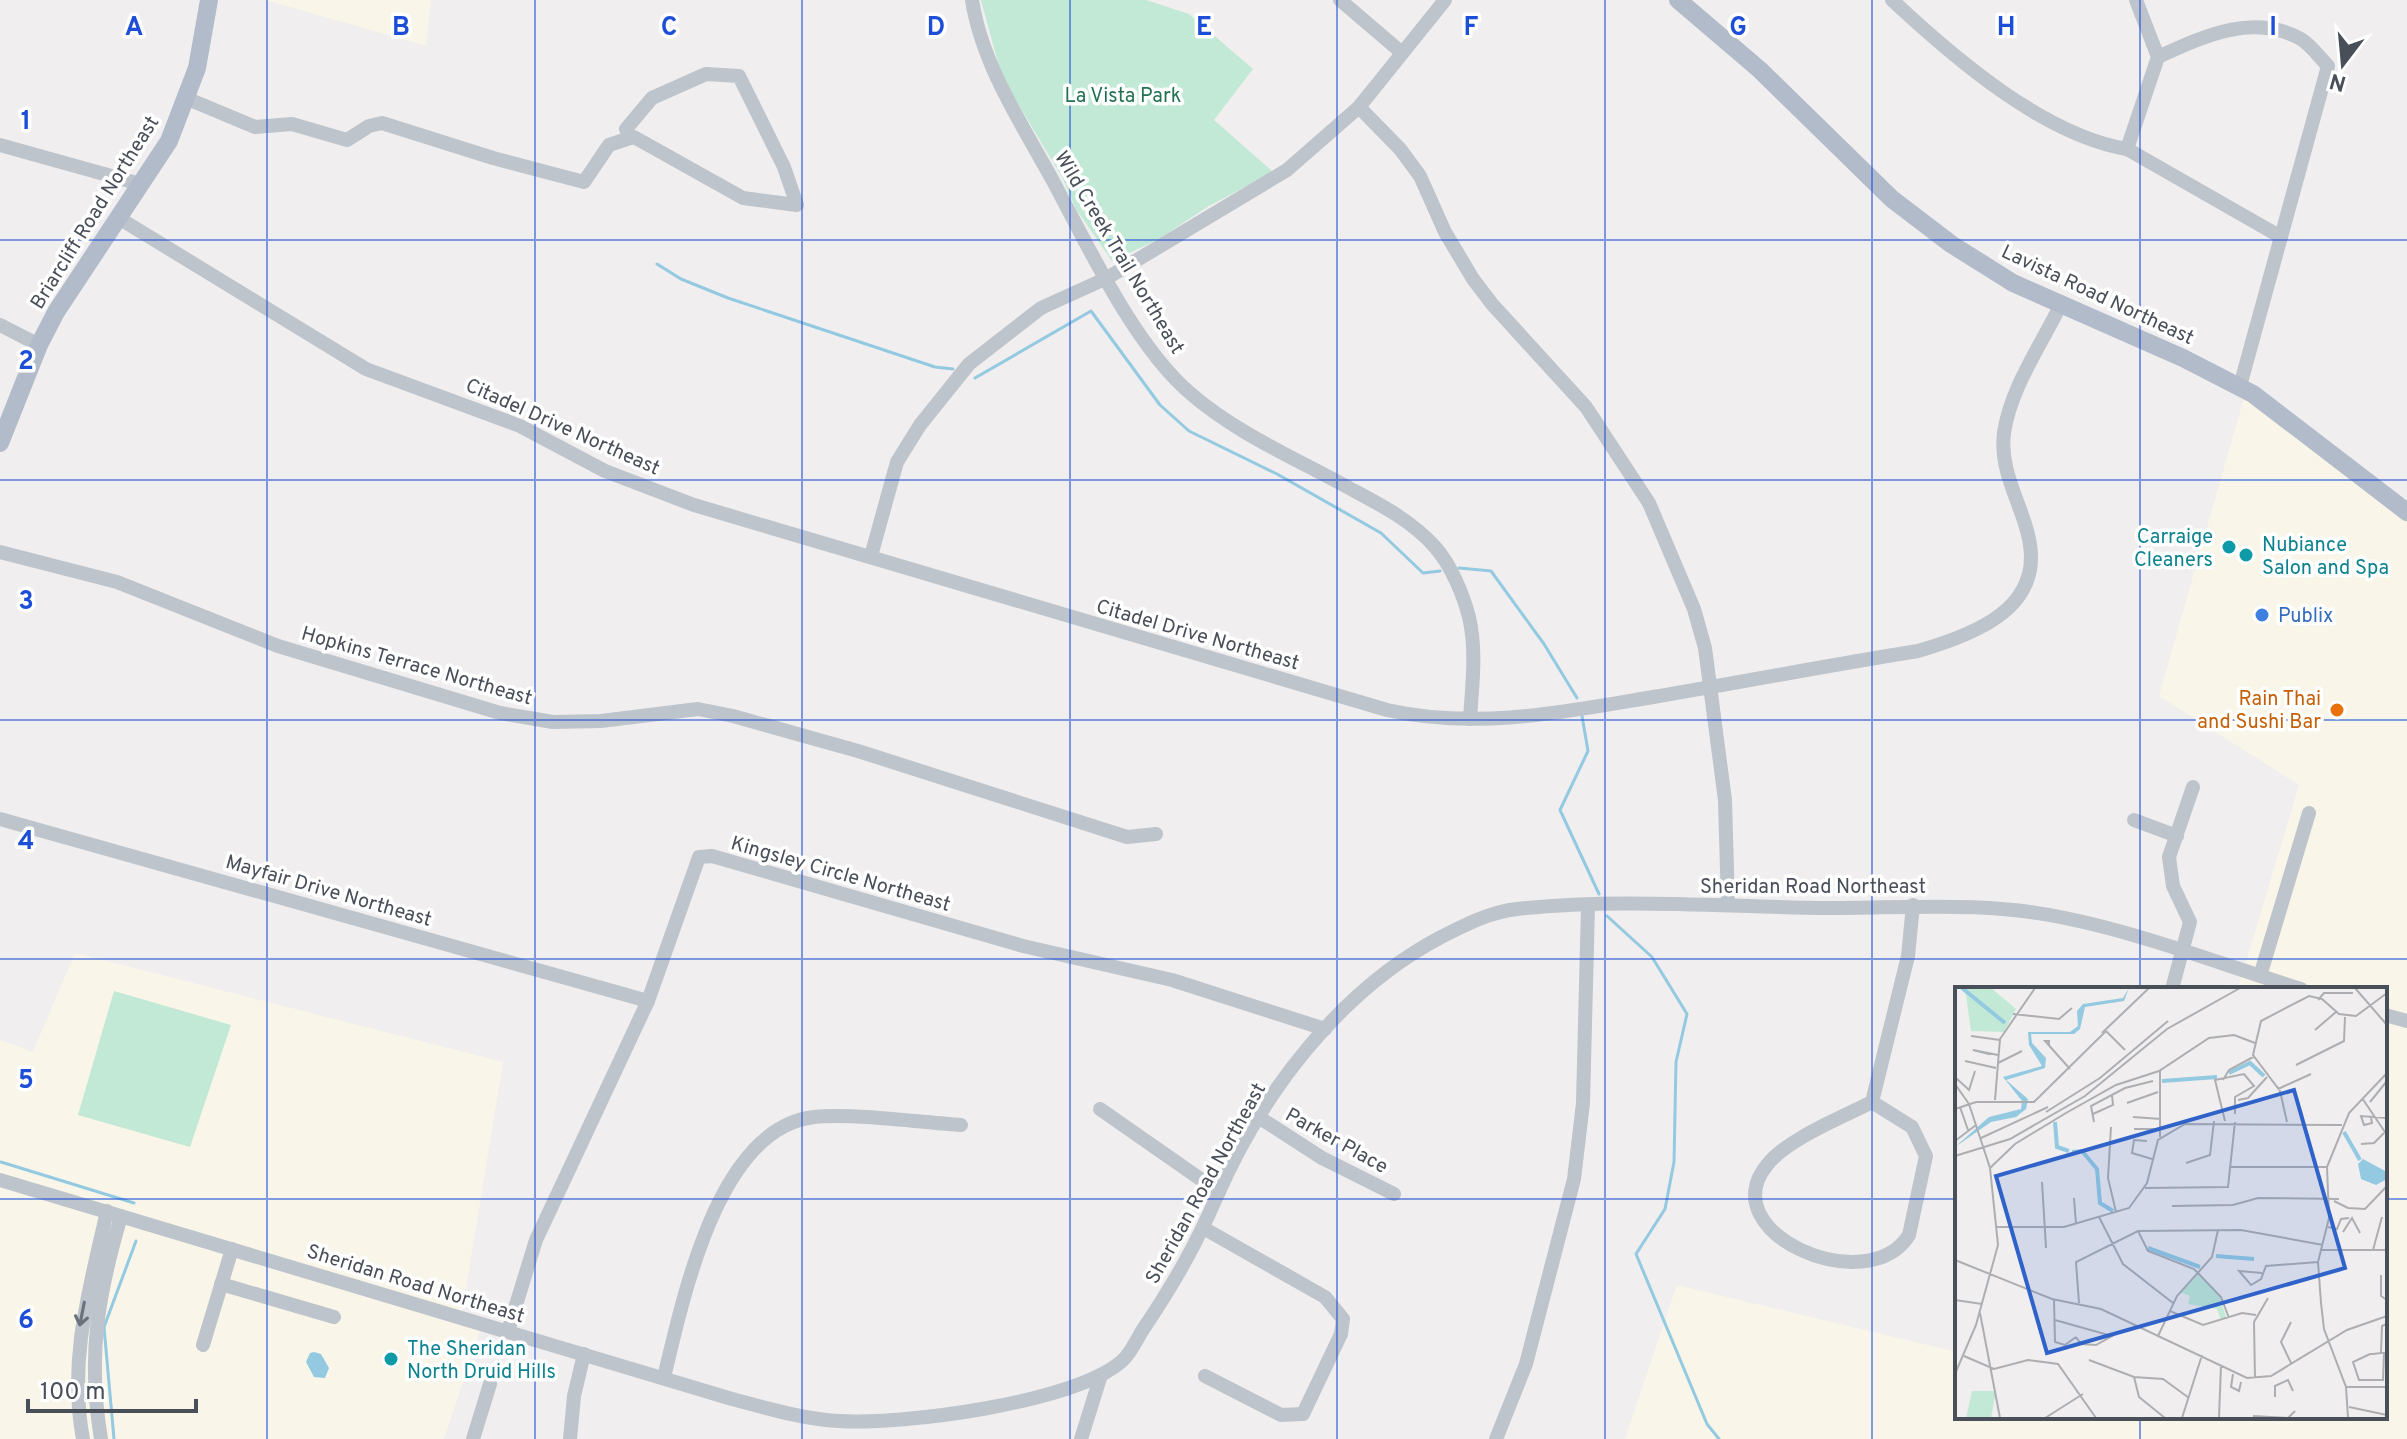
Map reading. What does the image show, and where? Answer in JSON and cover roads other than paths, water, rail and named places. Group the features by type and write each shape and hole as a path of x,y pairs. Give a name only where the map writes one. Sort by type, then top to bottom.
{"main road":[{"name":"Briarcliff Road Northeast","path":"0,443 39,345 117,217 169,141 188,99 209,0"},
{"name":"Lavista Road Northeast","path":"1678,0 1766,76 1914,217 1983,265 2060,306 2240,386 2309,434 2407,512"}],"street":[{"name":"Wild Creek Trail Northeast","path":"972,0 986,51 1013,108 1107,278 1152,350 1189,392 1239,428 1398,515 1436,548 1451,572 1469,618 1474,651 1470,719"},
{"path":"1340,0 1401,52"},
{"path":"871,556 897,462 920,425 964,369 1041,308 1107,278 1287,170 1359,107 1445,0"},
{"path":"1892,0 1938,42 2033,110 2100,144 2127,149 2281,237"},
{"path":"2127,149 2158,57 2136,0"},
{"path":"2158,57 2216,32 2258,26 2302,39 2328,66 2240,386"},
{"path":"188,99 255,127 292,124 347,140 369,126 382,123 493,158 584,182 609,145 634,137 743,198 797,205 784,167 739,76 706,74 652,98 626,129 630,138"},
{"path":"1359,107 1400,149 1420,176 1445,232 1492,304 1586,407 1649,503 1694,609 1725,800 1728,905"},
{"path":"0,145 140,184"},
{"name":"Citadel Drive Northeast","path":"117,217 366,369 520,426 605,471 694,505 1387,710 1415,716 1470,719 1537,717 1929,648 1987,624 2015,603 2029,576 2030,552 2009,478 2004,435 2013,400 2060,306"},
{"path":"0,325 39,345"},
{"name":"Hopkins Terrace Northeast","path":"0,552 117,582 278,646 500,713 553,722 601,721 698,709 858,751 1127,837 1156,834"},
{"path":"2173,987 2190,922 2173,886 2169,857 2193,787"},
{"path":"2260,976 2309,813"},
{"name":"Mayfair Drive Northeast","path":"0,819 648,1001"},
{"path":"2134,820 2177,836"},
{"name":"Kingsley Circle Northeast","path":"508,1331 536,1240 648,1001 699,857 712,856 1023,946 1172,980 1325,1029"},
{"path":"1872,1102 1912,1127 1926,1156 1919,1198 1902,1246 1874,1261 1857,1263 1794,1247 1774,1234 1761,1218 1755,1203 1758,1182 1765,1167 1786,1149 1872,1102 1908,956 1913,905"},
{"name":"Sheridan Road Northeast","path":"0,1180 756,1405 829,1420 885,1422 1034,1399 1101,1375 1125,1359 1191,1257 1219,1192 1260,1118 1298,1059 1383,975 1436,940 1488,914 1515,909 1588,906 1913,905 2014,909 2062,917 2295,987"},
{"path":"1496,1439 1526,1364 1574,1179 1583,1103 1588,906"},
{"path":"2387,1016 2407,1021"},
{"path":"1100,1109 1219,1192"},
{"path":"664,1377 701,1246 732,1179 765,1137 789,1123 815,1117 961,1125"},
{"name":"Parker Place","path":"1260,1118 1322,1158 1394,1194"},
{"path":"83,1439 76,1377 79,1331 114,1213"},
{"path":"101,1439 93,1342 114,1213"},
{"path":"1205,1229 1325,1297 1343,1319 1341,1334 1303,1414 1281,1415 1205,1376"},
{"path":"203,1345 232,1249"},
{"path":"221,1284 334,1317"},
{"path":"570,1439 574,1396 584,1354"},
{"path":"1088,1437 1101,1375"},
{"path":"473,1439 490,1384"}],"water":[{"path":"310,1353 321,1354 329,1368 325,1378 314,1377 306,1362"}],"waterway":[{"path":"657,264 681,279 728,298 935,367 953,369"},
{"path":"975,378 1091,311 1160,405 1189,431 1277,474 1381,533 1423,573 1440,571"},
{"path":"1459,568 1491,571 1544,644 1577,698"},
{"path":"1582,716 1588,751 1560,810 1599,894"},
{"path":"1607,916 1652,957 1687,1014 1676,1062 1674,1162 1665,1209 1636,1254 1707,1424 1719,1439"},
{"path":"1,1162 134,1203"},
{"path":"114,1439 104,1327 136,1241"}],"place":[{"name":"Carraige Cleaners","path":"2229,547"},
{"name":"Nubiance Salon and Spa","path":"2246,555"},
{"name":"Publix","path":"2262,615"},
{"name":"Rain Thai and Sushi Bar","path":"2337,710"},
{"name":"The Sheridan North Druid Hills","path":"391,1359"}],"park label":[{"name":"La Vista Park","path":"1123,95"}]}
